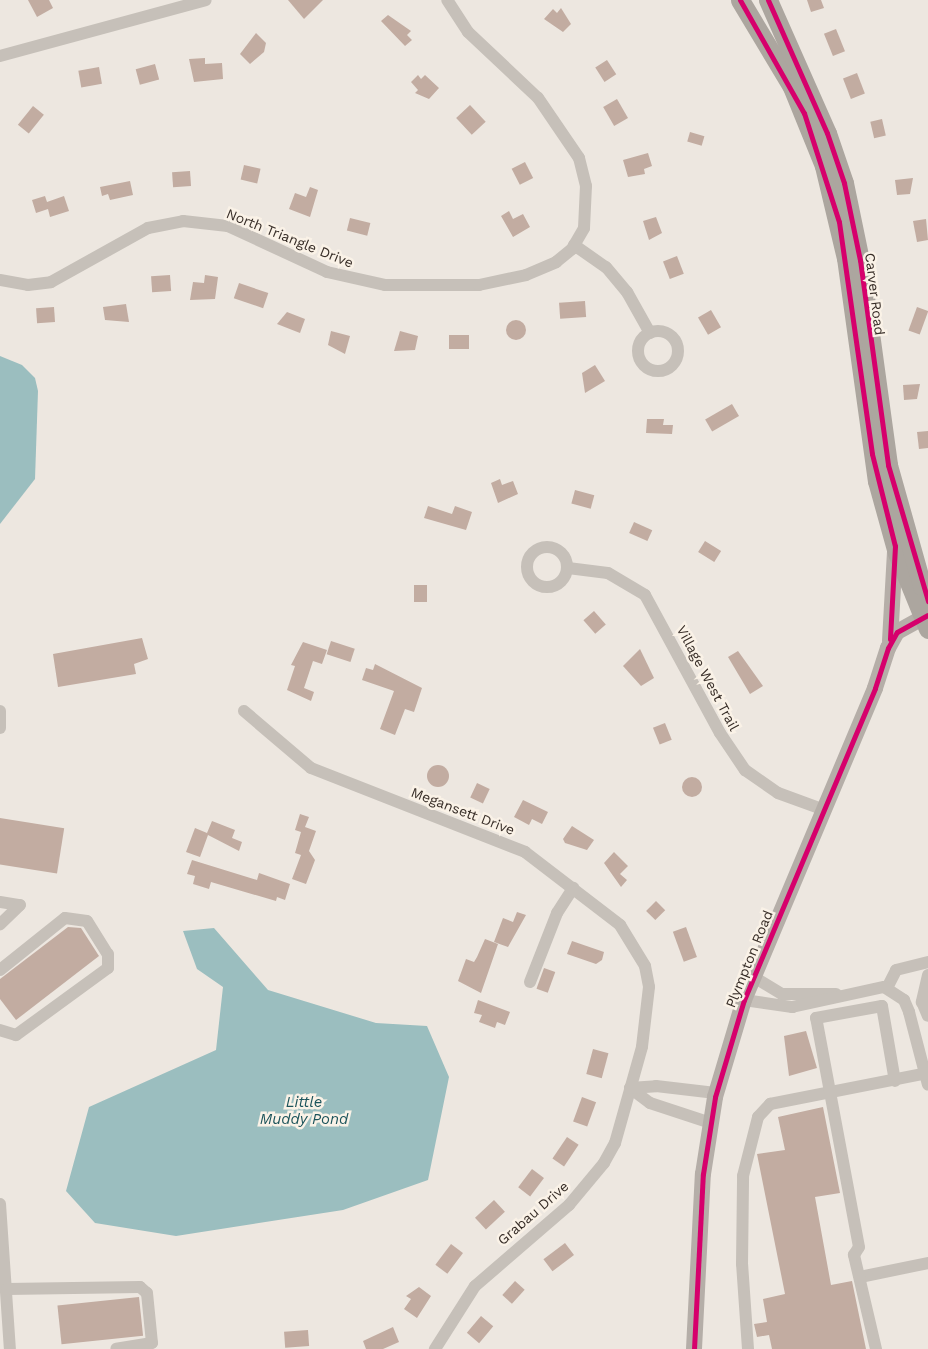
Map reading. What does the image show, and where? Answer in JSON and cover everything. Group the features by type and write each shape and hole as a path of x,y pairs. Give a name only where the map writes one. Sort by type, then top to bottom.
{"highway":[{"name":"Carver Road","path":"740,0 796,96 832,194 877,481 895,546 927,616"},
{"name":"Carver Road","path":"768,0 827,133 844,183 860,260 888,465 927,616"}],"main road":[{"path":"888,648 895,546"},
{"name":"Plympton Road","path":"694,1349 703,1174 716,1093 744,1000 752,976 822,809 875,688 888,648 897,632 927,616"}],"street":[{"path":"0,56 206,0"},
{"name":"North Triangle Drive","path":"0,280 28,285 51,282 148,228 176,222 228,226 327,272 402,286 463,287 509,279 548,266 574,245 584,228 587,200 583,172 571,143 538,98 468,32 447,0"},
{"path":"574,245 606,267 627,292 650,333"},
{"name":"Village West Trail","path":"568,568 608,573 646,595 720,733 745,770 778,793 822,809"},
{"path":"0,711 0,728"},
{"name":"Megansett Drive","path":"244,711 311,768 510,844 573,888 620,925 645,966 649,988 643,1038 630,1088"},
{"path":"530,982 557,913 573,888"},
{"path":"0,902 20,905 0,924"},
{"path":"0,970 65,918 87,921 108,954 108,968 16,1035 0,1030"},
{"path":"887,988 896,970 928,962"},
{"path":"928,975 922,1002 928,1016"},
{"path":"748,1349 742,1264 743,1176 758,1116 770,1104 895,1081 927,1078 904,1000 887,988 836,994 782,994 752,976"},
{"path":"744,1000 792,1007 824,1001 836,994"},
{"path":"876,1349 854,1255 859,1247 816,1018 882,1006 895,1081"},
{"path":"630,1088 656,1086 716,1093"},
{"path":"630,1088 650,1103 711,1123"},
{"name":"Grabau Drive","path":"435,1349 475,1286 569,1205 604,1163 615,1142 630,1088"},
{"path":"0,1204 10,1349"},
{"path":"860,1277 928,1263"},
{"path":"7,1289 140,1287 147,1293 152,1343 116,1349"}],"water":[{"path":"0,356 22,365 35,378 38,391 35,479 0,524"},
{"name":"Little Muddy Pond","path":"214,928 268,990 376,1023 427,1026 449,1077 428,1180 343,1210 176,1236 95,1223 66,1191 89,1107 216,1050 223,987 197,969 183,931"}],"building":[{"path":"28,0 49,0 53,8 37,17"},
{"path":"288,0 323,0 304,19"},
{"path":"807,0 821,0 824,8 811,12"},
{"path":"561,8 571,24 563,32 544,19 553,9 557,13"},
{"path":"388,15 411,31 407,35 412,40 405,46 381,21"},
{"path":"836,29 845,51 833,56 824,34"},
{"path":"256,33 266,43 264,52 250,64 240,54"},
{"path":"205,58 205,64 222,63 223,79 194,82 189,59"},
{"path":"607,60 616,74 605,82 595,68"},
{"path":"155,64 159,79 140,85 136,69"},
{"path":"99,67 102,84 81,87 78,71"},
{"path":"857,73 865,94 851,99 843,78"},
{"path":"418,75 421,79 425,75 439,88 429,99 415,93 418,90 411,82"},
{"path":"617,99 628,118 614,126 603,107"},
{"path":"470,105 486,122 472,135 456,118"},
{"path":"33,106 44,115 29,133 18,125"},
{"path":"882,119 886,136 874,138 870,122"},
{"path":"690,132 704,136 702,146 687,142"},
{"path":"648,153 652,166 644,169 645,174 628,177 623,160"},
{"path":"525,162 533,178 520,185 512,169"},
{"path":"244,165 261,169 257,183 241,180"},
{"path":"190,171 191,186 173,187 172,172"},
{"path":"913,178 910,194 897,195 895,180"},
{"path":"130,181 133,195 110,200 108,194 102,196 100,187"},
{"path":"310,187 318,190 310,217 289,209 295,193 306,197"},
{"path":"45,196 47,202 64,196 69,211 50,217 48,209 36,213 32,200"},
{"path":"509,211 513,219 523,214 530,227 513,237 501,216"},
{"path":"656,217 662,233 649,240 643,221"},
{"path":"350,218 370,223 367,236 347,231"},
{"path":"926,219 928,240 917,242 913,221"},
{"path":"677,256 684,274 670,279 663,261"},
{"path":"170,275 171,291 152,292 151,276"},
{"path":"205,275 218,277 215,299 190,300 193,282 204,283"},
{"path":"239,283 268,293 263,308 234,298"},
{"path":"585,301 586,317 560,319 559,303"},
{"path":"126,304 129,322 105,320 103,307"},
{"path":"54,307 55,322 37,323 36,308"},
{"path":"917,307 928,311 920,335 908,330"},
{"path":"711,310 721,327 708,335 698,318"},
{"path":"287,312 305,319 300,333 277,324"},
{"path":"516,320 523,323 526,330 523,337 516,340 509,337 506,330 509,323"},
{"path":"331,331 350,336 345,354 328,345"},
{"path":"400,331 418,336 415,350 394,351"},
{"path":"449,335 469,335 469,349 449,349"},
{"path":"595,365 605,381 585,393 582,373"},
{"path":"920,384 917,399 904,400 903,385"},
{"path":"732,404 739,416 712,432 705,419"},
{"path":"647,419 664,419 663,425 673,425 672,434 646,433"},
{"path":"928,431 928,448 919,449 917,432"},
{"path":"500,479 502,485 513,481 518,494 498,503 491,483"},
{"path":"575,490 594,495 591,509 571,504"},
{"path":"428,506 452,514 455,506 472,512 466,530 424,518"},
{"path":"634,522 652,530 647,541 629,533"},
{"path":"705,541 721,551 714,562 698,552"},
{"path":"414,585 427,585 427,602 414,602"},
{"path":"594,611 606,625 595,634 583,620"},
{"path":"142,638 148,659 134,664 136,674 58,687 53,654"},
{"path":"331,641 355,649 350,662 327,654"},
{"path":"303,642 327,650 322,664 313,661 304,688 314,692 311,701 287,690 295,666 291,665"},
{"path":"640,649 654,678 641,686 623,666"},
{"path":"738,651 763,686 750,694 728,657"},
{"path":"375,664 422,688 414,712 405,709 395,735 380,729 394,691 362,680 366,668 373,670"},
{"path":"665,723 672,740 660,745 653,728"},
{"path":"438,765 446,768 449,776 446,784 438,787 430,784 427,776 430,768"},
{"path":"688,777 696,777 702,783 702,791 696,797 688,797 682,791 682,783"},
{"path":"477,783 490,789 483,803 470,798"},
{"path":"523,800 548,812 542,824 532,819 529,825 514,817"},
{"path":"300,814 309,817 305,827 316,831 309,851 315,860 306,884 292,879 301,855 295,853 301,832 295,830"},
{"path":"0,818 64,828 57,874 0,865"},
{"path":"212,821 235,830 232,838 242,842 239,851 208,835 200,857 186,852 195,828 207,833"},
{"path":"572,826 594,840 587,850 565,843 563,839"},
{"path":"614,852 628,866 620,874 627,880 621,887 604,863"},
{"path":"192,860 257,880 259,873 290,884 285,900 277,897 276,901 211,882 209,889 193,884 195,876 187,874"},
{"path":"656,901 665,910 655,920 646,911"},
{"path":"517,912 526,915 508,947 494,942 503,918 513,922"},
{"path":"68,927 81,928 99,956 16,1020 0,999 0,979"},
{"path":"686,927 697,957 684,962 673,932"},
{"path":"485,939 498,944 481,993 458,981 466,959 474,962"},
{"path":"572,941 604,952 602,960 596,964 567,954"},
{"path":"544,968 555,972 548,993 536,989"},
{"path":"478,1000 510,1012 505,1025 497,1022 495,1028 479,1022 482,1015 474,1013"},
{"path":"806,1031 817,1068 789,1076 784,1036"},
{"path":"593,1049 608,1053 602,1078 586,1074"},
{"path":"582,1097 596,1102 587,1127 573,1121"},
{"path":"823,1107 840,1193 815,1197 831,1285 852,1281 866,1349 772,1349 769,1335 757,1337 754,1324 767,1322 763,1299 785,1294 757,1154 785,1150 778,1117"},
{"path":"567,1137 579,1145 564,1166 552,1159"},
{"path":"532,1169 544,1178 530,1196 518,1187"},
{"path":"494,1200 505,1212 486,1229 475,1218"},
{"path":"565,1243 574,1255 552,1271 543,1259"},
{"path":"451,1244 463,1253 447,1274 435,1265"},
{"path":"515,1281 525,1290 512,1304 502,1295"},
{"path":"419,1287 431,1296 417,1318 404,1309 411,1299 406,1296"},
{"path":"139,1297 143,1336 62,1344 57,1306"},
{"path":"481,1316 493,1326 479,1343 467,1333"},
{"path":"393,1327 399,1342 383,1349 366,1349 363,1341"},
{"path":"308,1330 309,1346 285,1348 284,1332"}],"cycle path":[{"path":"740,0 804,113 839,222 872,454 895,546 890,639"},
{"path":"768,0 827,133 844,183 860,260 888,465 928,601"},
{"path":"694,1349 703,1174 715,1097 744,1000 875,688 888,648 897,632 928,615"}]}
